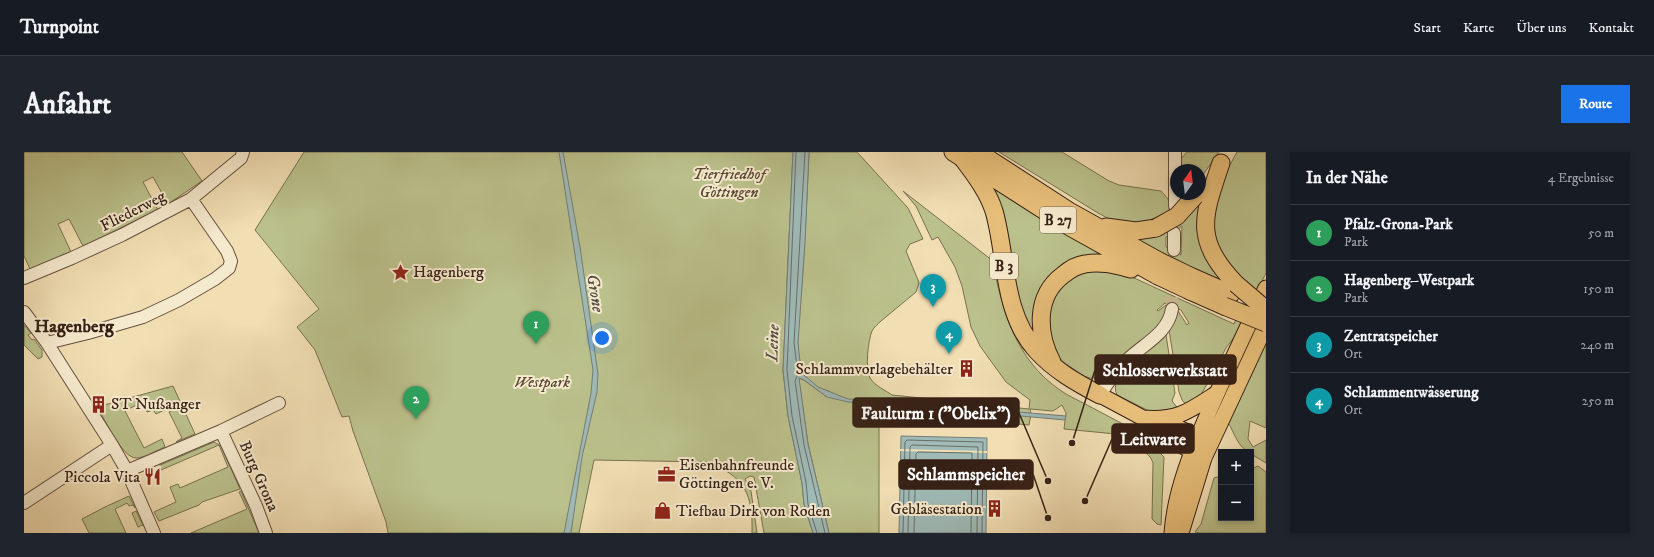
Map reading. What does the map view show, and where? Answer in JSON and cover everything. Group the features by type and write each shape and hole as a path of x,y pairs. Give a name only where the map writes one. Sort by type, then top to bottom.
{"highway":[{"name":"B 27","path":"965,154 1094,225"},
{"name":"B 27","path":"965,154 1070,227 1158,271"},
{"name":"B 3","path":"965,154 994,210 1007,284 1020,322 1029,341 1055,367 1068,377 1100,395"},
{"path":"1206,182 1225,158"},
{"path":"1225,158 1207,207 1205,230 1207,244 1223,271 1230,295 1265,316"},
{"path":"1094,225 1136,231 1156,228 1177,216 1191,200"},
{"path":"1094,225 1158,271 1190,284 1230,295 1265,316"},
{"name":"B 3","path":"1055,367 1046,349 1040,320 1043,301 1057,280 1076,266 1097,262 1158,271"}],"main road":[{"path":"1205,440 1217,393 1266,288"},
{"path":"1181,533 1198,455 1265,316"},
{"name":"B 3","path":"1143,418 1172,418 1188,412 1217,393"},
{"name":"B 3","path":"1100,395 1143,418 1153,429 1198,455"},
{"name":"B 3","path":"1160,419 1205,440"},
{"path":"1172,533 1173,517 1186,470 1198,455"}],"street":[{"name":"Fliederweg","path":"24,278 122,235 191,199 241,158 243,152"},
{"path":"1175,152 1175,206"},
{"path":"47,343 143,317 179,300 215,279 229,268 231,260 228,251 191,199"},
{"path":"1174,233 1174,250"},
{"path":"1100,395 1112,375 1138,349 1159,334 1165,327 1170,320 1172,309"},
{"path":"24,312 47,343 112,445 127,471 154,533"},
{"path":"127,471 221,431 279,403"},
{"name":"Burg Grona","path":"221,431 256,506 266,533"},
{"path":"24,502 112,445"}],"green space":[{"path":"24,152 182,152 202,181 168,204 153,177 143,182 158,210 83,246 69,219 58,224 71,252 30,269 24,256"},
{"path":"304,152 793,152 783,370 788,416 802,483 804,504 813,533 764,533 754,477 750,476 745,479 751,491 757,533 752,533 751,508 744,488 731,474 708,462 594,460 579,533 388,533 386,522 349,416 342,417 315,350 297,327 319,309 255,230"},
{"path":"809,152 857,152 908,208 923,239 910,244 906,251 919,283 916,292 877,324 871,335 868,347 868,374 880,388 892,395 1029,409 1030,400 1006,382 980,346 971,327 962,286 955,267 938,237 932,240 916,206 903,191 993,261 996,279 1006,316 1013,333 1022,349 1045,378 1066,394 1138,432 1116,434 1064,429 1066,413 1062,405 1053,411 1030,409 1031,414 1029,425 891,412 890,418 879,417 879,533 829,533 808,444 799,381 799,378 804,380 827,397 829,391 812,384 802,373 798,349 798,327 803,268"},
{"path":"999,152 1062,152 1109,181 1119,185 1161,191 1168,199 1170,206 1169,211 1150,220 1152,223 1115,222"},
{"path":"1187,152 1219,152 1206,170 1206,164 1180,164 1180,160"},
{"path":"1237,152 1266,152 1266,273 1235,336 1226,348 1199,398 1188,407 1182,400 1179,392 1169,330 1175,321 1178,311 1187,325 1189,323 1181,310 1165,303 1157,310 1158,311 1166,305 1168,306 1159,327 1107,375 1098,378 1083,376 1065,363 1057,356 1051,345 1046,309 1062,282 1091,268 1119,271 1234,324 1250,287 1238,279 1214,242 1211,218 1226,172"},
{"path":"983,179 1110,257 1058,273 1041,350 1020,309"},
{"path":"1207,187 1223,281 1222,283 1132,238 1189,212 1198,200 1206,200","holes":["1182,226 1181,255 1166,247 1166,237"]},
{"path":"24,325 31,333 28,335 32,340 34,339 42,350 42,357 38,359 24,345"},
{"path":"1166,335 1175,393 1172,401 1180,411 1153,413 1117,395 1115,387 1124,370 1141,354"},
{"path":"1266,340 1266,428 1250,421 1248,439 1253,447 1266,440 1266,463 1254,456 1254,449 1245,449 1241,445 1229,424 1226,422"},
{"path":"173,386 195,434 176,442 182,438 169,412 176,408 175,405 156,414 153,410 147,412 142,402 125,411 144,448 162,439 165,447 143,457 136,458 131,456 125,452 114,437 97,407"},
{"path":"1116,437 1144,437 1164,457 1161,525 1157,524 1152,519 1153,463 1150,457 1146,453 1137,450 1114,451"},
{"path":"214,442 221,446 240,489 202,502 199,505 159,521 154,512 176,502 170,487 178,484 180,488 228,467 219,445 161,470 160,465"},
{"path":"1258,466 1266,472 1266,533 1195,532 1201,524 1214,478 1218,477 1218,521 1254,521 1254,468"},
{"path":"241,491 259,533 191,533 247,509 239,492"},
{"path":"129,496 135,508 133,505 129,506 127,503 115,509 126,533 89,533 82,519"},
{"path":"136,511 143,525 138,527 132,513"}],"water":[{"path":"559,152 563,152 580,247 598,374 597,392 582,457 571,533 564,533 591,393 593,370"},
{"path":"793,152 809,152 805,243 798,343 801,371 804,375 818,387 848,399 1066,416 1065,420 899,405 848,402 827,397 799,378 808,444 829,533 813,533 804,504 802,483 788,416 783,370"},
{"path":"901,436 987,438 986,533 899,533"}],"pier":[{"path":"899,449 987,451 987,453 899,451"},
{"path":"899,477 987,478 987,481 899,479"},
{"path":"898,504 986,506 986,508 898,506"}],"tunnel":[{"path":"1172,309 1174,250"}],"place":[{"name":"Hagenberg","path":"400,272"},
{"name":"Zentratspeicher","path":"933,307"},
{"name":"Pfalz-Grona-Park","path":"536,344"},
{"name":"Schlammentwässerung","path":"949,354"},
{"name":"Schlammvorlagebehälter","path":"966,369"},
{"name":"ST Nußanger","path":"98,404"},
{"name":"Hagenberg–Westpark","path":"416,419"},
{"name":"Schlosserwerkstatt","path":"1072,443"},
{"name":"Eisenbahnfreunde Göttingen e. V.","path":"666,474"},
{"name":"Piccola Vita","path":"153,477"},
{"name":"Faulturm 1 (\"Obelix\")","path":"1048,481"},
{"name":"Leitwarte","path":"1085,501"},
{"name":"Gebläsestation","path":"995,509"},
{"name":"Tiefbau Dirk von Roden","path":"663,511"},
{"name":"Schlammspeicher","path":"1048,518"}],"district":[{"name":"Hagenberg","path":"74,327"}],"park label":[{"name":"Tierfriedhof Göttingen","path":"729,183"},
{"name":"Westpark","path":"542,382"}],"water label":[{"name":"Grone","path":"595,293"},
{"name":"Leine","path":"773,343"}]}
